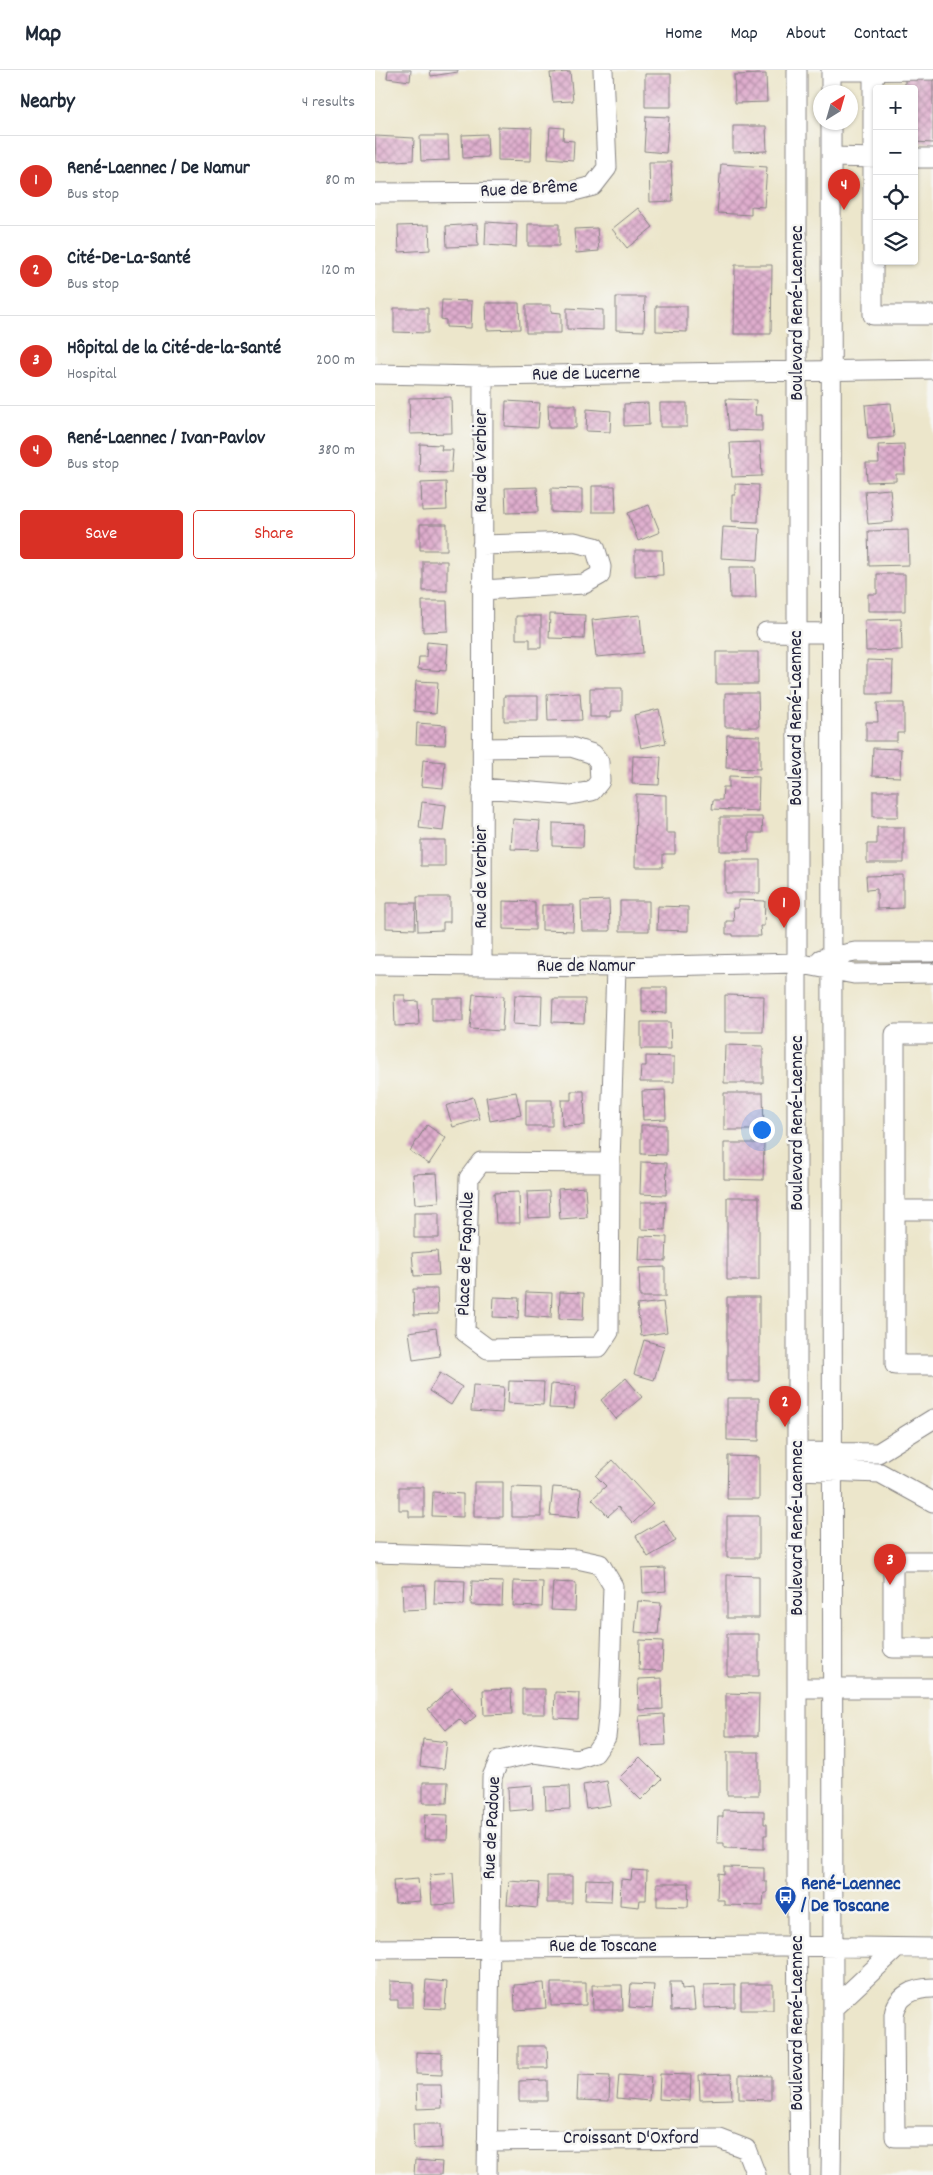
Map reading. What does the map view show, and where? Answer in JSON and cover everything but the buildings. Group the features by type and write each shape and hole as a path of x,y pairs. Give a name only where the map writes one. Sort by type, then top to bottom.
{"street":[{"name":"Rue de Brême","path":"375,193 570,192 593,186 607,168 603,70"},
{"name":"Boulevard René-Laennec","path":"797,70 797,1947 799,2175"},
{"path":"831,85 831,70 933,70"},
{"path":"873,70 874,130"},
{"name":"Boulevard René-Laennec","path":"831,130 831,1688 833,2008 831,2175"},
{"path":"831,157 873,158"},
{"path":"918,158 933,158"},
{"path":"875,175 873,314 933,315"},
{"name":"Rue de Lucerne","path":"375,374 483,376 933,369"},
{"name":"Rue de Verbier","path":"482,966 483,376"},
{"path":"482,545 573,542 595,547 601,567 600,575 584,584 482,590"},
{"path":"766,632 831,633"},
{"path":"482,748 571,747 593,754 599,762 600,781 592,791 570,795 482,788"},
{"name":"Rue de Namur","path":"375,965 616,967 832,963 855,952 933,952"},
{"name":"Rue de Namur","path":"832,963 854,974 933,974"},
{"name":"Place de Fagnolle","path":"610,1163 481,1162 469,1178 465,1332 488,1349 599,1347 609,1332 610,1163 616,967"},
{"path":"933,1034 895,1034 895,1364 933,1365"},
{"path":"895,1210 933,1210"},
{"path":"831,1462 878,1453 933,1420"},
{"path":"798,1461 831,1462 880,1473 933,1502"},
{"name":"Rue de Padoue","path":"375,1553 577,1559 600,1564 613,1586 609,1710 606,1737 595,1752 577,1758 534,1753 499,1762 492,1777 487,2175"},
{"path":"933,1561 893,1561 893,1648 933,1648"},
{"path":"798,1688 933,1688"},
{"path":"833,2008 897,1948"},
{"name":"Rue de Toscane","path":"375,1949 933,1948"},
{"path":"933,1988 916,1989 904,1996 898,2002 894,2015 895,2137 933,2137"},
{"name":"Croissant D'Oxford","path":"487,2141 720,2139 745,2149 756,2175"}],"place":[{"name":"René-Laennec / Ivan-Pavlov","path":"844,210"},
{"name":"René-Laennec / De Namur","path":"784,928"},
{"name":"Cité-De-La-Santé","path":"785,1427"},
{"name":"Hôpital de la Cité-de-la-Santé","path":"890,1585"},
{"name":"René-Laennec / De Toscane","path":"785,1915"}]}
